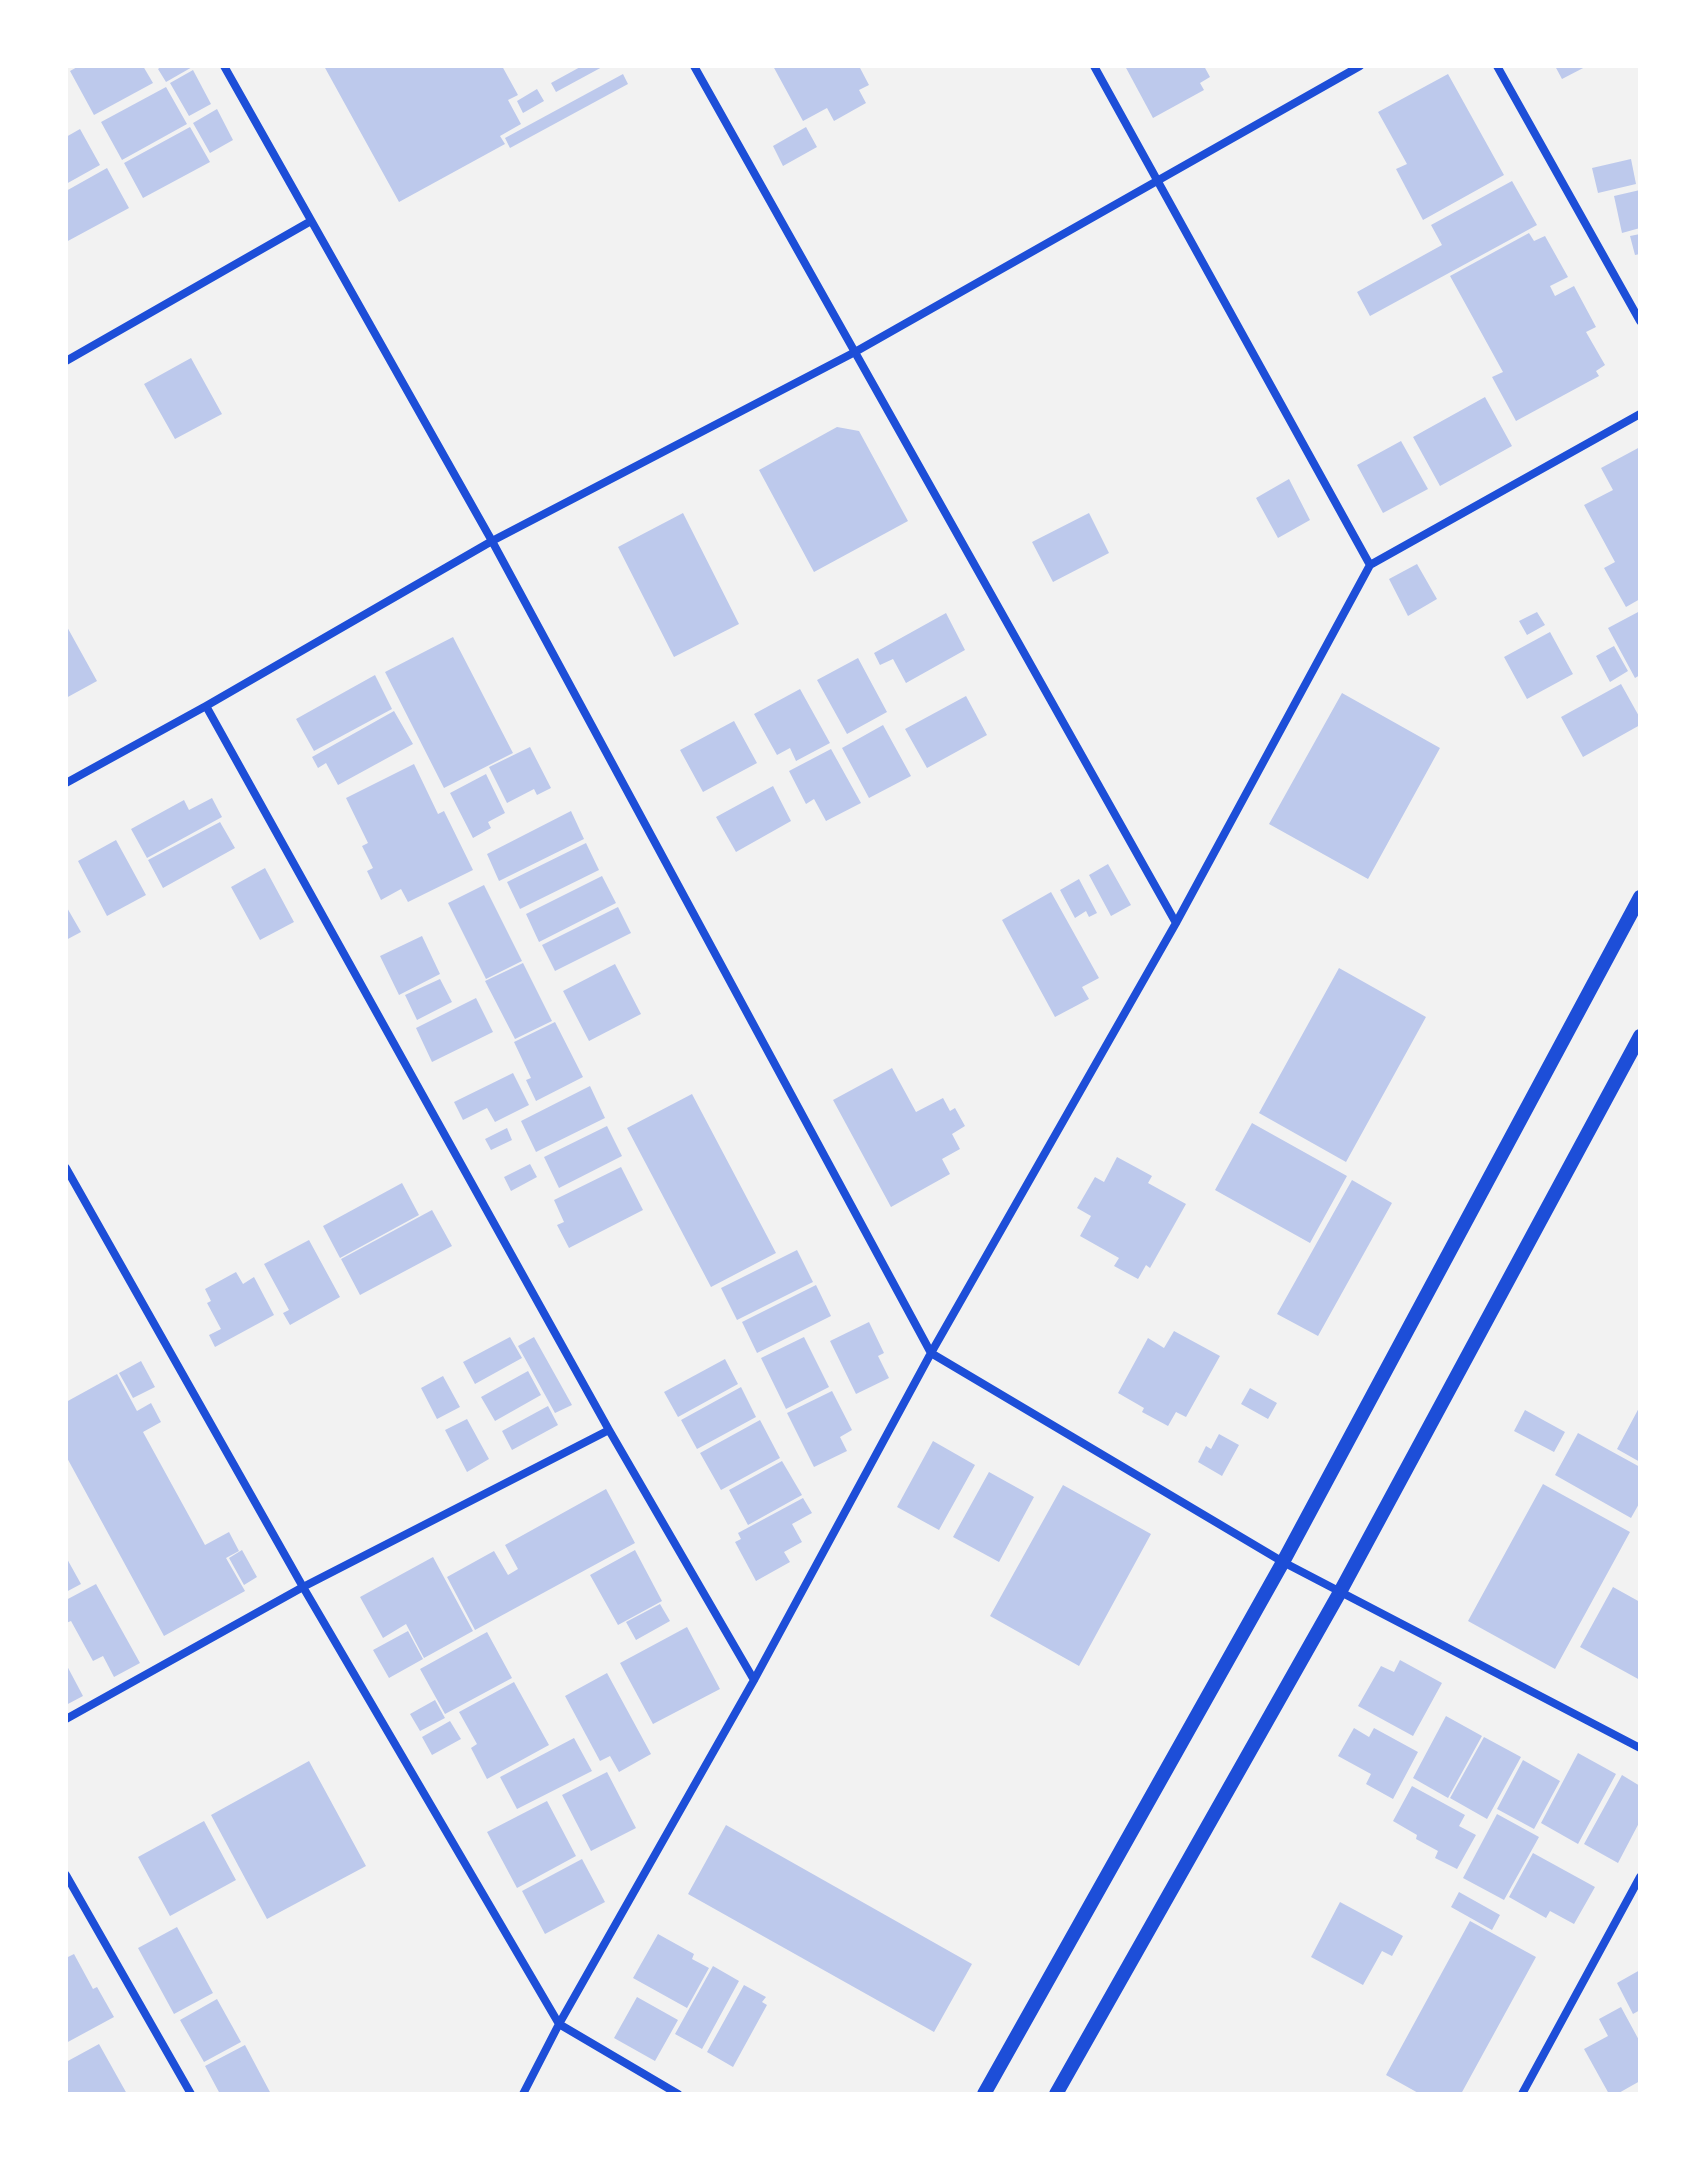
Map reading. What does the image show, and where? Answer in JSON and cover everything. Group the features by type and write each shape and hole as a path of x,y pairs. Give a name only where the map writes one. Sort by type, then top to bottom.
{"street":[{"path":"224,66 492,541 931,1353 1283,1562 1640,1748"},
{"path":"694,66 1176,923"},
{"path":"1094,66 1370,565"},
{"path":"66,783 492,541 855,352 1360,66"},
{"path":"1497,66 1640,321"},
{"path":"66,361 311,221"},
{"path":"523,2094 559,2024 754,1680 931,1353 1176,923 1370,565 1640,414"},
{"path":"206,706 609,1430 754,1680"},
{"path":"984,2094 1283,1562 1640,897"},
{"path":"1056,2094 1340,1592 1640,1036"},
{"path":"66,1168 303,1587 559,2024 678,2094"},
{"path":"66,1719 303,1587 609,1430"},
{"path":"66,1875 191,2094"},
{"path":"1522,2094 1640,1877"}],"building":[{"path":"79,66 143,66 153,83 94,115 70,71"},
{"path":"162,66 194,66 166,82 158,69"},
{"path":"324,66 502,66 518,95 508,100 521,124 500,136 505,144 399,202"},
{"path":"582,66 604,66 556,92 551,83"},
{"path":"773,66 859,66 869,85 859,90 866,103 834,121 827,108 803,121"},
{"path":"1125,66 1204,66 1210,77 1200,83 1204,90 1153,118"},
{"path":"1555,66 1587,66 1562,79"},
{"path":"193,70 211,104 189,116 170,83"},
{"path":"623,74 628,84 510,148 505,138"},
{"path":"1448,74 1504,175 1423,220 1396,169 1407,164 1378,112"},
{"path":"166,87 187,124 122,160 101,122"},
{"path":"537,89 544,101 523,113 517,101"},
{"path":"217,109 233,140 210,153 193,123"},
{"path":"190,127 210,162 143,198 124,163"},
{"path":"806,127 817,147 783,166 773,146"},
{"path":"80,129 100,165 66,184 66,137"},
{"path":"1631,159 1636,184 1598,193 1592,168"},
{"path":"107,168 129,208 66,242 66,191"},
{"path":"1512,181 1537,225 1370,316 1357,292 1442,245 1431,225"},
{"path":"1640,190 1640,228 1622,233 1614,196"},
{"path":"1529,233 1534,241 1545,236 1568,277 1550,286 1555,296 1574,286 1596,327 1586,332 1605,365 1596,371 1599,376 1516,421 1492,377 1503,372 1450,276"},
{"path":"1640,234 1640,254 1635,255 1630,236"},
{"path":"191,358 222,414 175,439 144,384"},
{"path":"1485,397 1512,446 1440,486 1413,437"},
{"path":"837,427 859,431 908,521 814,572 759,470"},
{"path":"1401,441 1428,489 1383,513 1357,465"},
{"path":"1640,447 1640,599 1626,607 1604,568 1615,562 1584,505 1613,490 1601,468"},
{"path":"1289,479 1310,520 1278,538 1256,498"},
{"path":"683,513 739,624 674,657 618,547"},
{"path":"1089,513 1109,553 1053,582 1032,542"},
{"path":"1417,564 1437,599 1408,616 1389,579"},
{"path":"1640,611 1640,675 1635,678 1608,628"},
{"path":"1537,612 1545,625 1527,635 1519,621"},
{"path":"946,613 965,650 906,683 893,659 880,665 874,653"},
{"path":"66,625 97,681 66,698"},
{"path":"1550,632 1573,674 1527,699 1504,657"},
{"path":"453,637 513,753 444,788 385,672"},
{"path":"1614,646 1628,671 1610,682 1596,656"},
{"path":"858,658 887,712 847,734 817,680"},
{"path":"375,675 392,709 314,751 296,719"},
{"path":"1621,684 1640,718 1640,725 1583,757 1561,717"},
{"path":"800,689 830,743 796,761 790,748 777,755 754,714"},
{"path":"1342,693 1440,748 1368,879 1269,824"},
{"path":"966,696 987,735 927,768 905,729"},
{"path":"394,711 413,744 338,785 326,763 318,768 312,757"},
{"path":"734,721 757,763 703,792 680,750"},
{"path":"883,725 911,776 869,798 842,748"},
{"path":"530,747 551,788 537,795 534,789 507,803 489,767"},
{"path":"831,749 861,803 826,821 814,799 806,804 789,771"},
{"path":"414,764 438,814 444,811 473,870 408,902 401,889 381,900 367,871 373,868 362,846 368,843 346,798"},
{"path":"486,774 505,813 488,822 491,828 473,838 450,793"},
{"path":"773,786 791,821 736,852 716,817"},
{"path":"212,798 222,817 147,858 131,829 184,800 189,810"},
{"path":"571,811 584,839 499,881 487,854"},
{"path":"220,822 235,848 163,888 148,860"},
{"path":"116,840 146,895 107,916 78,861"},
{"path":"586,843 599,870 520,909 507,882"},
{"path":"1108,864 1131,905 1111,916 1089,875"},
{"path":"265,868 294,922 260,940 231,887"},
{"path":"602,876 616,903 539,942 526,914"},
{"path":"1079,879 1097,913 1089,917 1086,911 1075,918 1060,890"},
{"path":"484,885 522,961 486,979 448,903"},
{"path":"1051,892 1099,978 1082,987 1089,999 1055,1017 1002,920"},
{"path":"66,906 81,932 66,940"},
{"path":"618,907 631,933 555,971 542,945"},
{"path":"422,936 440,974 399,995 380,956"},
{"path":"523,963 552,1021 515,1039 485,981"},
{"path":"615,964 641,1014 589,1041 563,991"},
{"path":"1339,968 1426,1017 1346,1162 1259,1113"},
{"path":"440,979 452,1002 417,1020 405,995"},
{"path":"476,998 493,1032 432,1062 416,1028"},
{"path":"555,1022 583,1077 536,1101 526,1080 531,1078 514,1042"},
{"path":"892,1068 916,1112 943,1098 950,1111 955,1108 965,1126 952,1134 960,1149 942,1159 950,1174 891,1207 833,1100"},
{"path":"513,1073 529,1105 495,1122 487,1108 463,1120 454,1102"},
{"path":"590,1086 605,1118 536,1152 521,1121"},
{"path":"692,1094 776,1253 711,1287 627,1128"},
{"path":"1252,1123 1347,1176 1310,1243 1215,1190"},
{"path":"607,1126 622,1156 559,1188 544,1157"},
{"path":"507,1128 512,1140 491,1150 485,1139"},
{"path":"1117,1157 1152,1176 1148,1183 1186,1204 1150,1268 1146,1265 1138,1279 1114,1266 1119,1258 1080,1236 1091,1216 1077,1208 1095,1177 1104,1182"},
{"path":"530,1164 537,1177 511,1191 504,1177"},
{"path":"621,1167 643,1210 569,1248 557,1225 564,1222 554,1200"},
{"path":"1352,1180 1392,1203 1318,1336 1277,1314"},
{"path":"402,1183 419,1215 340,1258 323,1226"},
{"path":"432,1210 452,1246 360,1295 341,1259"},
{"path":"309,1240 340,1297 290,1325 283,1313 289,1310 264,1264"},
{"path":"797,1250 813,1282 737,1320 721,1288"},
{"path":"236,1272 243,1284 254,1277 274,1315 215,1347 209,1335 221,1329 207,1303 211,1301 205,1289"},
{"path":"816,1285 831,1316 757,1353 742,1322"},
{"path":"869,1322 884,1353 878,1356 889,1378 856,1394 830,1341"},
{"path":"1174,1331 1220,1356 1186,1417 1176,1412 1168,1426 1142,1412 1144,1408 1118,1393 1148,1338 1164,1348"},
{"path":"510,1337 522,1358 475,1384 463,1362"},
{"path":"534,1337 572,1405 555,1413 518,1346"},
{"path":"804,1337 829,1387 786,1409 761,1358"},
{"path":"725,1359 738,1384 678,1417 664,1392"},
{"path":"141,1361 155,1387 133,1398 119,1373"},
{"path":"528,1371 541,1395 495,1421 481,1397"},
{"path":"117,1374 137,1411 151,1403 161,1422 143,1432 205,1545 229,1532 239,1551 226,1558 245,1591 164,1636 66,1456 66,1402"},
{"path":"443,1376 460,1407 437,1419 421,1388"},
{"path":"741,1387 756,1417 697,1449 681,1420"},
{"path":"1250,1388 1277,1403 1268,1419 1241,1404"},
{"path":"832,1391 852,1430 840,1437 847,1451 814,1467 787,1413"},
{"path":"548,1406 558,1425 512,1450 502,1431"},
{"path":"1640,1406 1640,1462 1617,1449"},
{"path":"1525,1410 1565,1432 1554,1452 1514,1431"},
{"path":"467,1419 489,1459 467,1472 445,1430"},
{"path":"760,1420 780,1458 721,1490 700,1453"},
{"path":"1578,1433 1640,1467 1640,1502 1631,1518 1555,1475"},
{"path":"1219,1434 1239,1445 1222,1476 1198,1462 1206,1446 1211,1449"},
{"path":"933,1441 975,1465 939,1530 897,1507"},
{"path":"782,1461 802,1495 748,1525 729,1490"},
{"path":"989,1472 1034,1497 999,1562 953,1537"},
{"path":"1543,1484 1630,1532 1555,1669 1468,1621"},
{"path":"1063,1485 1151,1534 1079,1666 990,1616"},
{"path":"606,1489 635,1543 475,1630 447,1577 494,1551 508,1575 518,1569 505,1545"},
{"path":"803,1498 812,1513 792,1524 802,1542 784,1552 790,1562 756,1581 735,1542 741,1539 738,1533"},
{"path":"242,1550 257,1577 244,1585 229,1558"},
{"path":"635,1550 662,1601 618,1625 590,1575"},
{"path":"66,1557 81,1584 66,1592"},
{"path":"433,1557 473,1631 424,1658 406,1624 383,1638 360,1597"},
{"path":"96,1584 140,1663 114,1677 103,1656 93,1661 71,1621 66,1623 66,1600"},
{"path":"1613,1587 1640,1602 1640,1680 1580,1647"},
{"path":"660,1604 670,1621 636,1640 626,1622"},
{"path":"687,1627 720,1689 653,1724 620,1663"},
{"path":"408,1631 423,1659 389,1678 373,1650"},
{"path":"487,1632 512,1678 445,1714 420,1669"},
{"path":"1400,1660 1442,1683 1413,1736 1358,1706 1381,1666 1394,1672"},
{"path":"66,1664 83,1696 66,1705"},
{"path":"607,1673 651,1754 619,1772 610,1756 600,1761 565,1696"},
{"path":"514,1682 549,1745 487,1779 471,1748 477,1744 459,1712"},
{"path":"435,1700 445,1718 420,1731 410,1714"},
{"path":"1446,1716 1482,1736 1448,1798 1413,1778"},
{"path":"450,1721 461,1739 432,1755 422,1737"},
{"path":"1354,1728 1369,1737 1374,1728 1418,1752 1393,1799 1366,1784 1371,1774 1338,1756"},
{"path":"1484,1737 1521,1757 1487,1819 1450,1798"},
{"path":"574,1738 592,1771 517,1809 500,1777"},
{"path":"1578,1753 1616,1774 1578,1844 1541,1823"},
{"path":"1523,1760 1560,1781 1534,1829 1497,1809"},
{"path":"309,1761 366,1866 267,1919 211,1815"},
{"path":"607,1772 636,1828 591,1851 562,1795"},
{"path":"1622,1775 1640,1786 1640,1821 1618,1863 1584,1844"},
{"path":"1412,1786 1465,1815 1459,1826 1476,1835 1457,1869 1435,1858 1438,1851 1393,1821"},
{"path":"547,1801 576,1856 517,1888 487,1832"},
{"path":"1497,1814 1539,1837 1504,1900 1463,1878"},
{"path":"204,1821 236,1880 170,1916 138,1857"},
{"path":"726,1825 972,1964 934,2032 688,1894"},
{"path":"1533,1853 1595,1887 1574,1924 1550,1911 1546,1918 1509,1897"},
{"path":"582,1859 605,1902 545,1934 522,1891"},
{"path":"1459,1892 1500,1915 1492,1930 1451,1907"},
{"path":"1340,1902 1403,1936 1392,1956 1382,1951 1363,1985 1311,1957"},
{"path":"1470,1921 1536,1957 1461,2094 1420,2094 1386,2075"},
{"path":"177,1927 213,1993 174,2014 138,1948"},
{"path":"658,1934 694,1954 692,1959 709,1968 687,2008 633,1978"},
{"path":"74,1954 93,1989 97,1987 114,2017 66,2043 66,1958"},
{"path":"713,1966 739,1981 702,2049 675,2034"},
{"path":"1640,1970 1640,2010 1633,2014 1617,1983"},
{"path":"744,1985 766,1997 762,2002 767,2005 733,2067 707,2052"},
{"path":"637,1997 678,2020 655,2061 614,2038"},
{"path":"217,1999 241,2042 204,2062 180,2020"},
{"path":"1621,2007 1640,2042 1640,2081 1617,2094 1609,2094 1584,2049 1608,2036 1599,2019"},
{"path":"99,2044 127,2094 66,2094 66,2062"},
{"path":"245,2045 271,2094 220,2094 205,2066"}]}
